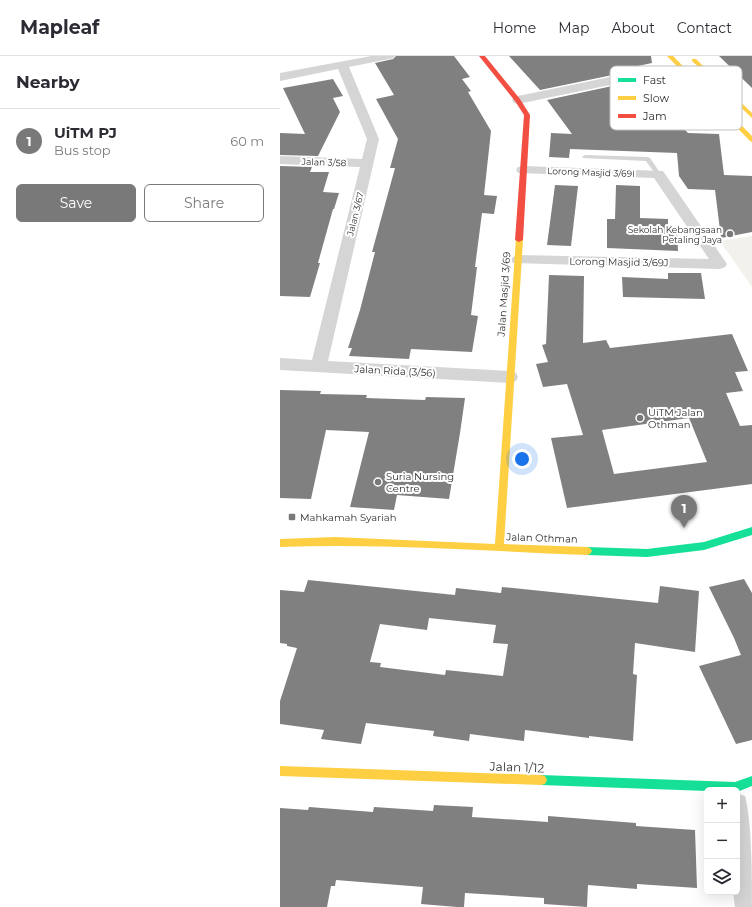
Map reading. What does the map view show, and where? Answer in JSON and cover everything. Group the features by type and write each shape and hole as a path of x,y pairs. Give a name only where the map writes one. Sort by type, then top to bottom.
{"street":[{"path":"280,77 389,56"},
{"name":"Jalan Masjid 3/69","path":"482,56 518,100 527,115 499,548"},
{"path":"670,56 680,66"},
{"path":"690,56 700,66"},
{"name":"Jalan 3/67","path":"318,367 373,139 342,65"},
{"path":"518,100 610,81"},
{"path":"742,106 752,116"},
{"path":"742,130 752,140"},
{"name":"Jalan 3/58","path":"280,160 368,163"},
{"name":"Lorong Masjid 3/69I","path":"523,170 658,174"},
{"name":"Lorong Masjid 3/69J","path":"518,260 720,264 658,174"},
{"name":"Jalan Rida (3/56)","path":"280,364 510,377"},
{"name":"Jalan Othman","path":"280,543 328,541 647,553 704,546 752,531"},
{"name":"Jalan Othman","path":"280,534 328,541"},
{"name":"Jalan 1/12","path":"280,771 704,789"},
{"path":"740,790 747,907"}],"lane":[{"path":"585,157 648,159 658,174"}],"shaded area":[{"path":"752,236 752,287 720,241"}],"building":[{"path":"396,56 454,56 470,77 462,79 471,91 468,92 491,131 484,195 497,196 494,214 482,213 471,315 478,316 472,352 411,349 409,359 349,356 352,348 348,348 360,310 375,252 372,252 395,168 390,168 398,139 376,99 394,95 375,63 393,59"},
{"path":"509,56 651,56 652,63 638,66 610,66 610,75 540,90"},
{"path":"719,56 752,56 752,88 742,78 742,66 729,66"},
{"path":"333,79 343,96 333,98 340,112 318,156 280,155 280,133 305,134 283,88"},
{"path":"610,86 610,130 685,130 688,133 719,134 724,175 752,176 752,232 721,238 715,190 688,189 679,176 677,153 570,149 569,158 549,157 551,133 572,134 547,100"},
{"path":"280,166 312,167 310,172 329,172 323,192 339,193 333,209 310,297 280,296"},
{"path":"555,185 578,186 571,246 547,245"},
{"path":"616,185 640,186 640,218 668,219 668,230 677,231 678,251 607,248 607,219 615,219"},
{"path":"668,273 701,273 705,299 623,297 622,277 668,279"},
{"path":"549,275 584,276 583,343 606,340 610,348 732,334 748,371 735,372 743,391 726,393 740,426 752,425 752,484 567,508 551,438 583,435 567,384 543,387 536,364 548,362 542,345 546,344","holes":["689,418 707,462 614,474 602,430"]},
{"path":"280,390 321,391 320,394 367,395 366,398 425,400 426,397 465,398 449,499 397,495 394,510 350,507 369,432 326,430 311,499 280,498"},
{"path":"744,579 752,593 752,740 736,744 699,666 741,655 709,587"},
{"path":"308,580 455,595 456,588 501,593 502,587 658,603 660,586 699,591 695,652 635,643 633,674 637,675 633,741 589,736 589,738 525,730 524,741 470,734 469,741 433,736 434,731 366,723 361,744 321,739 324,730 280,724 280,701 297,648 280,643 280,590 304,592","holes":["429,618 496,625 493,643 508,644 503,676 446,670 445,675 380,667 381,663 370,662 380,624 427,630"]},
{"path":"434,805 473,807 472,817 548,822 548,816 636,823 636,826 695,830 697,888 637,884 637,889 588,885 587,907 544,904 544,898 465,893 464,907 457,907 421,904 423,887 336,880 335,886 331,886 327,907 280,907 280,808 308,810 309,807 373,812 374,807 433,811"}],"traffic: fast":[{"path":"587,551 647,553 704,546 752,531"},
{"path":"541,780 735,787 752,781"}],"traffic: slow":[{"path":"670,56 680,66"},
{"path":"694,60 700,66"},
{"path":"742,106 752,116"},
{"path":"742,130 752,140"},
{"path":"499,548 519,240"},
{"path":"280,543 335,541 587,551"},
{"path":"280,771 541,780"}],"traffic: jam":[{"path":"482,56 518,100 527,115 519,240"}],"place":[{"name":"Sekolah Kebangsaan Petaling Jaya","path":"730,234"},
{"name":"UiTM Jalan Othman","path":"640,418"},
{"name":"Suria Nursing Centre","path":"378,482"},
{"name":"Mahkamah Syariah","path":"292,517"},
{"name":"UiTM PJ","path":"684,528"}]}
